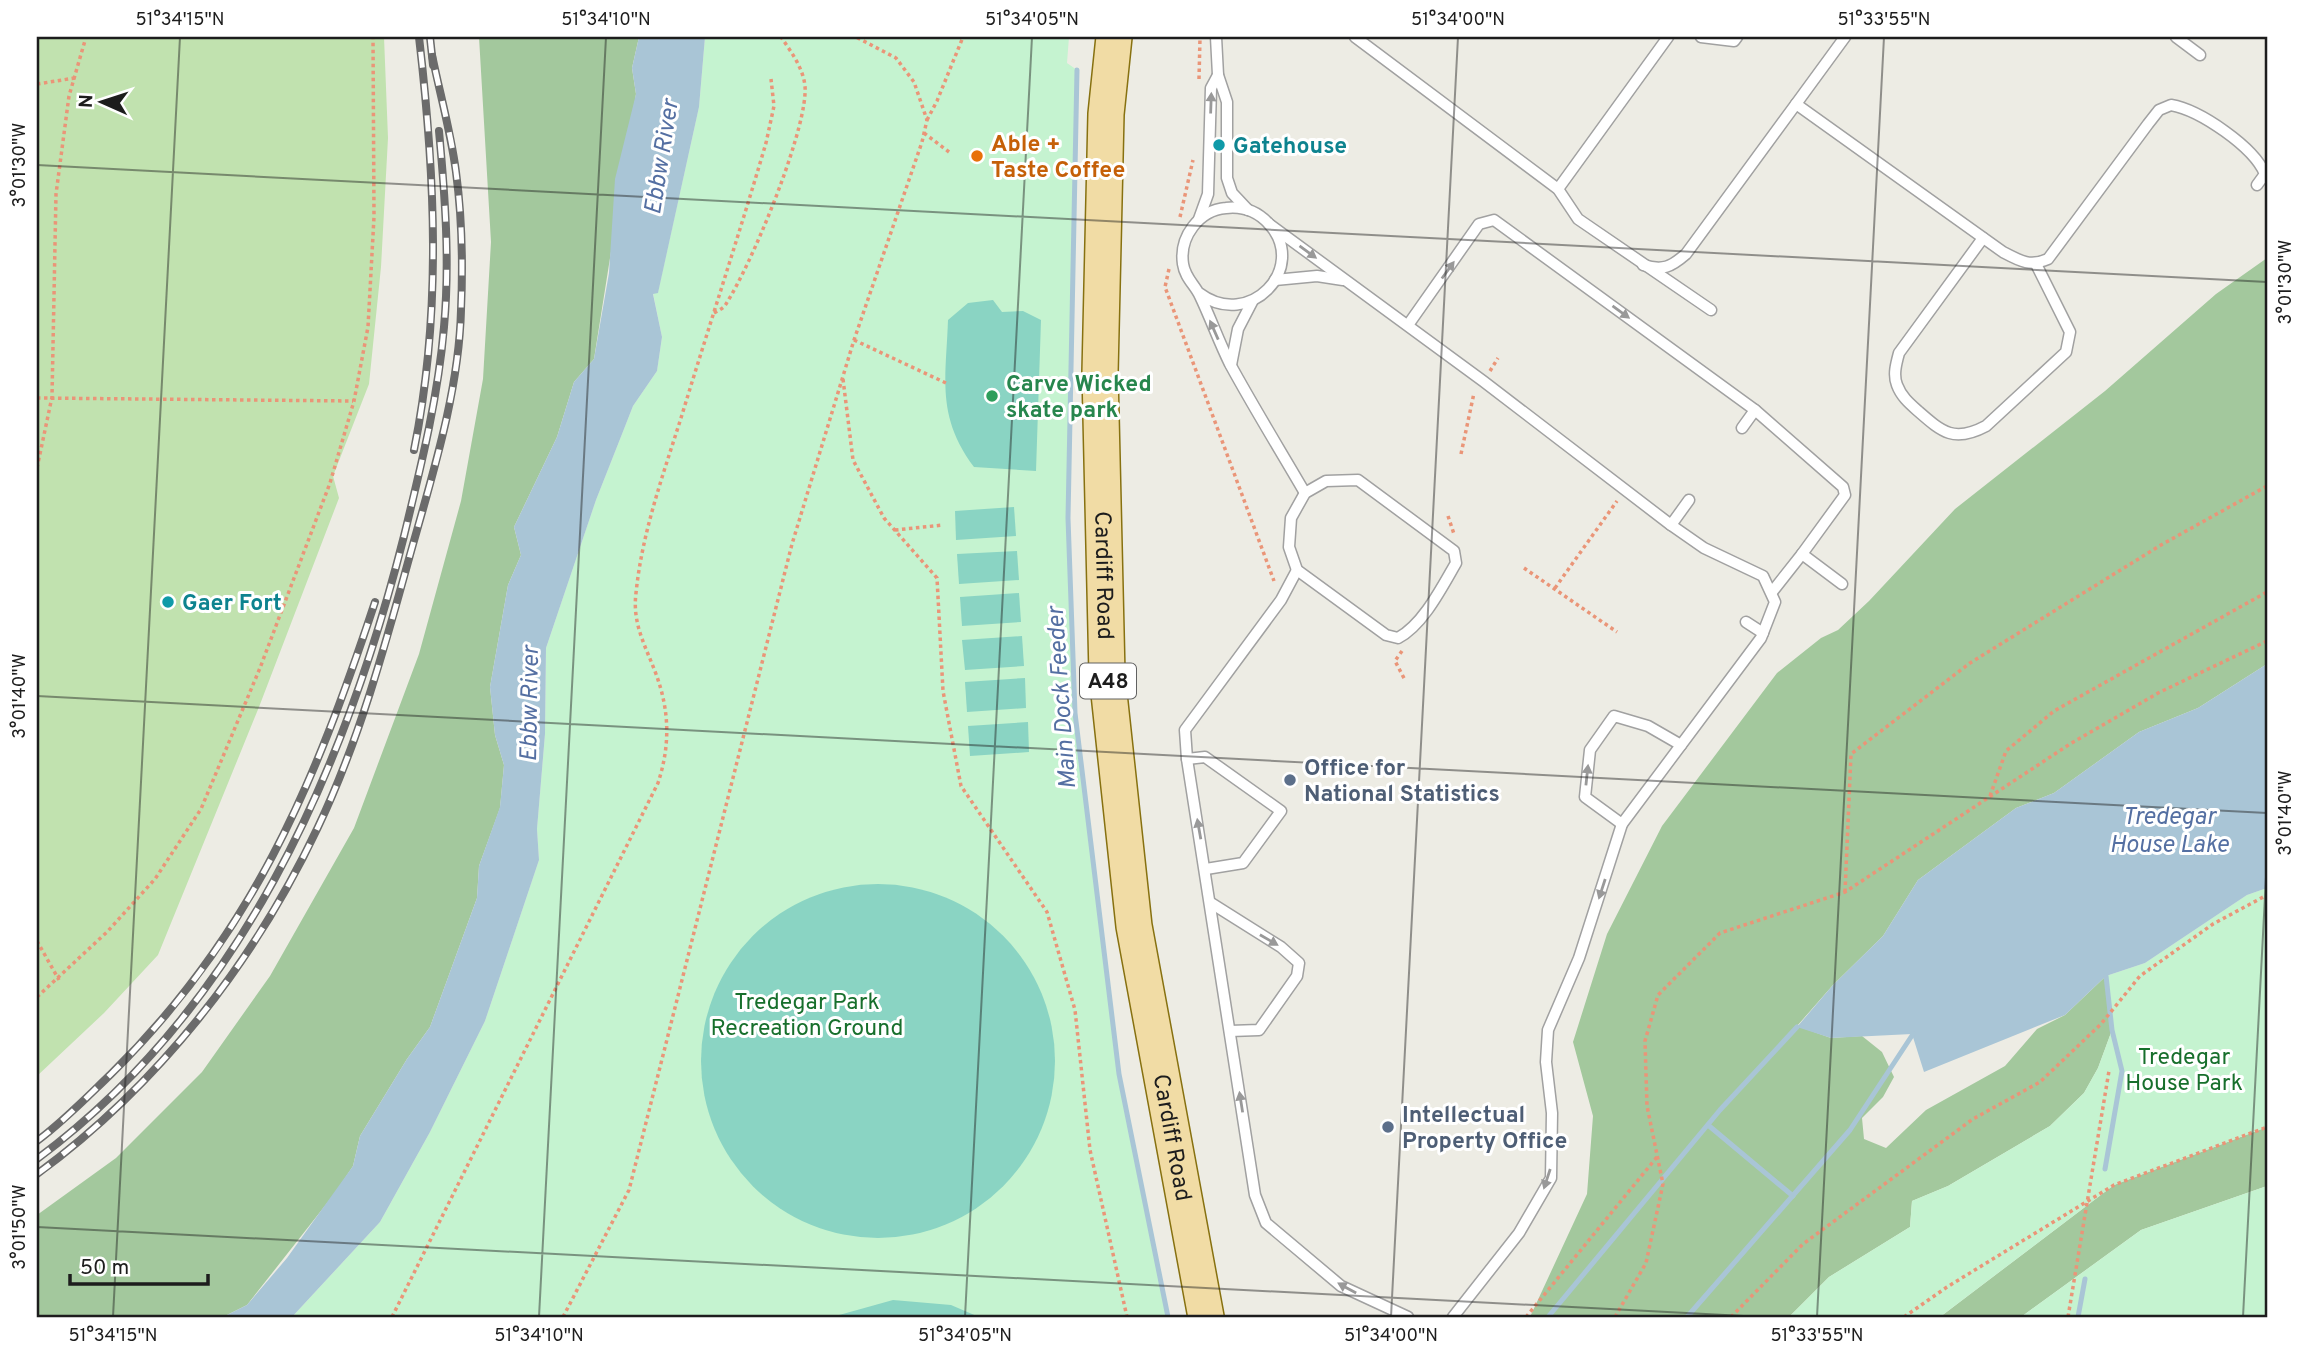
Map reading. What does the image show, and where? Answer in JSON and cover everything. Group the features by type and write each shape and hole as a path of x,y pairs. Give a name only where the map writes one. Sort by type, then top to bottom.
{"main road":[{"name":"Cardiff Road","path":"1114,37 1106,114 1100,373 1107,676 1134,926 1206,1317"}],"lane":[{"path":"1216,37 1218,75 1227,102 1227,178 1233,193 1248,210 1408,325 1671,525 1704,548 1763,576 1772,592 1773,614 1763,633 1622,824 1579,957 1548,1030 1546,1062 1552,1113 1551,1178 1519,1233 1453,1317"},
{"path":"1355,37 1559,189 1578,219 1711,310"},
{"path":"1559,189 1668,37"},
{"path":"1701,37 1734,41 1737,37"},
{"path":"1643,264 1659,270 1673,265 1686,254 1845,37"},
{"path":"2176,37 2200,55"},
{"path":"1218,75 1211,88 1208,194 1199,219 1187,236 1182,253 1187,278 1199,293 1231,365 1304,493"},
{"path":"1796,104 1983,238 2024,263 2036,264 2048,259 2148,124 2160,110 2171,105 2197,112 2259,160 2265,174 2257,185"},
{"path":"1199,219 1221,208 1248,210"},
{"path":"1408,325 1479,224 1494,220 1755,410 1843,487 1844,495 1772,592"},
{"path":"1231,365 1238,329 1252,302 1275,280 1281,253 1269,224"},
{"path":"1983,238 1899,353 1895,369 1896,384 1905,399 1941,431 1955,435 1971,434 1986,426 2066,352 2070,332 2036,264"},
{"path":"1275,280 1317,276 1346,280"},
{"path":"1199,293 1217,304 1232,306 1252,302"},
{"path":"1742,428 1755,410"},
{"path":"1358,480 1454,551 1456,563 1408,633 1398,638 1386,635 1297,570 1289,547 1291,518 1304,493 1326,481 1358,480"},
{"path":"1671,525 1689,500"},
{"path":"1802,554 1842,584"},
{"path":"1297,570 1280,600 1185,730 1187,759 1255,1195 1266,1223 1341,1286 1408,1317"},
{"path":"1746,622 1763,633"},
{"path":"1622,824 1585,797 1590,750 1614,716 1648,726 1681,745"},
{"path":"1187,759 1205,757 1281,811 1242,863 1206,869"},
{"path":"1211,903 1281,947 1299,963 1297,976 1259,1030 1230,1031"}],"path":[{"path":"37,468 52,397 56,194 75,78 86,37"},
{"path":"37,997 59,980 155,879 201,809 260,668 330,483 354,401 368,327 374,218 373,37"},
{"path":"712,314 725,307 798,135 806,92 798,62 780,37"},
{"path":"856,37 896,58 914,82 927,120"},
{"path":"563,1317 629,1190 792,544 842,377 927,120 963,37"},
{"path":"37,84 75,78"},
{"path":"392,1317 658,783 669,736 656,674 643,649 635,596 654,505 766,143 774,106 771,79"},
{"path":"924,133 949,152"},
{"path":"854,340 946,383"},
{"path":"842,377 853,460 884,518 937,578 943,691 961,786 1047,912 1075,1010 1090,1150 1127,1317"},
{"path":"1461,454 1474,393"},
{"path":"37,398 354,401"},
{"path":"1845,892 1851,754 1970,663 2161,544 2267,486"},
{"path":"1555,587 1625,490"},
{"path":"895,530 943,525"},
{"path":"1524,568 1618,632"},
{"path":"1989,798 2006,751 2054,711 2267,592"},
{"path":"1615,1317 1646,1263 1663,1184 1647,1106 1645,1041 1658,995 1720,933 1845,892 2070,744 2158,693 2267,641"},
{"path":"1731,1317 1803,1244 1973,1119 2039,1082 2101,1024 2140,976 2213,924 2267,895"},
{"path":"37,941 59,980"},
{"path":"2068,1317 2109,1071"},
{"path":"1905,1317 1947,1287 2114,1185 2267,1127"},
{"path":"1526,1317 1657,1157"}],"green space":[{"name":"Gaer Fort","path":"37,37 384,37 388,138 381,267 369,384 333,476 339,498 259,707 158,955 104,1013 37,1076"},
{"path":"479,37 639,37 632,68 636,94 594,359 574,382 557,437 514,527 521,555 508,585 490,687 495,735 504,765 500,808 479,866 477,898 430,1027 360,1136 353,1166 247,1305 223,1317 37,1317 37,1215 116,1158 202,1072 270,976 354,828 419,654 461,501 483,379 491,242"},
{"name":"Tredegar Park Recreation Ground","path":"705,37 1069,37 1067,63 1077,70 1068,518 1075,713 1119,1074 1168,1317 292,1317 380,1222 430,1132 485,1021 539,860 537,829 545,734 546,648 596,500 633,406 657,371 662,337 653,293 658,292 699,107"},
{"path":"2267,258 2267,664 2198,708 2139,732 2054,793 2016,808 1918,880 1883,936 1833,985 1797,1026 1831,1038 1862,1036 1882,1052 1894,1077 1883,1097 1862,1118 1864,1139 1886,1148 1926,1110 2005,1066 2037,1029 2065,1015 2106,976 2112,1030 2098,1068 2084,1093 2050,1126 1948,1186 1912,1201 1910,1227 1829,1277 1789,1317 1530,1317 1587,1194 1593,1116 1573,1042 1607,934 1662,826 1777,673 1821,638 1838,630 1869,601 1955,509 2105,391 2216,294"},
{"name":"Carve Wicked skate park","path":"993,300 1002,312 1023,311 1041,320 1036,471 974,467 962,448 949,414 945,379 948,320 968,303"},
{"path":"1014,507 1016,536 956,540 955,511"},
{"path":"1017,551 1019,580 959,584 957,554"},
{"path":"1019,593 1021,622 962,626 960,597"},
{"path":"1022,636 1024,666 965,670 962,640"},
{"path":"1025,678 1026,708 967,712 965,682"},
{"path":"1028,722 1029,752 970,756 968,726"},
{"path":"861,884 895,884 930,891 977,913 1015,948 1026,962 1048,1009 1055,1044 1052,1096 1042,1129 1026,1160 991,1198 977,1209 930,1231 895,1238 861,1238 826,1231 779,1209 741,1174 730,1160 708,1113 701,1078 701,1044 708,1009 730,962 765,924 779,913 826,891"},
{"name":"Tredegar House Park","path":"2267,888 2267,1127 2114,1185 1940,1317 1789,1317 1829,1277 1910,1227 1912,1201 1948,1186 2050,1126 2084,1093 2098,1068 2112,1030 2106,976 2145,963 2247,895"},
{"path":"2267,1127 2267,1186 2141,1230 2021,1317 1940,1317 2114,1185"},
{"path":"2267,1186 2267,1317 2021,1317 2141,1230"},
{"path":"893,1300 951,1305 979,1317 832,1317"}],"water":[{"name":"Ebbw River","path":"639,37 705,37 699,107 658,293 653,294 662,337 657,371 633,406 596,500 546,648 545,734 537,829 539,860 485,1021 430,1132 380,1222 292,1317 223,1317 247,1305 287,1258 353,1166 360,1136 430,1027 477,898 479,866 500,807 504,765 495,735 490,687 508,585 521,555 514,527 557,437 574,382 594,359 609,273 615,179 636,94 632,68"},
{"name":"Tredegar House Lake","path":"2267,664 2267,888 2247,895 2145,963 2106,976 2065,1015 1924,1072 1912,1034 1831,1038 1797,1027 1833,985 1883,936 1918,880 2016,808 2054,793 2139,732 2198,708"}],"waterway":[{"name":"Main Dock Feeder","path":"1077,70 1068,518 1075,713 1119,1074 1168,1317"},
{"path":"2105,1169 2122,1071 2112,1030 2106,976"},
{"path":"1548,1317 1720,1110 1797,1027"},
{"path":"1687,1317 1850,1130 1913,1034"},
{"path":"1708,1125 1793,1196"},
{"path":"2078,1317 2085,1279"}],"railway":[{"path":"414,450 429,347 433,244 429,140 419,37"},
{"path":"430,37 433,65"},
{"path":"37,1174 123,1101 199,1018 233,973 293,877 333,794 359,727 391,624 435,464 450,403 459,341 462,258 458,189 432,55"},
{"path":"37,1159 108,1099 171,1032 226,959 274,880 315,798 350,713 404,536 438,380 447,278 439,131"},
{"path":"37,1141 111,1074 160,1021 203,967 240,912 273,855 302,796 328,734 375,602"}],"place":[{"name":"Gatehouse","path":"1219,145"},
{"name":"Able + Taste Coffee","path":"977,156"},
{"name":"Carve Wicked skate park","path":"992,396"},
{"name":"Gaer Fort","path":"168,602"},
{"name":"Office for National Statistics","path":"1290,780"},
{"name":"Intellectual Property Office","path":"1388,1127"}]}
